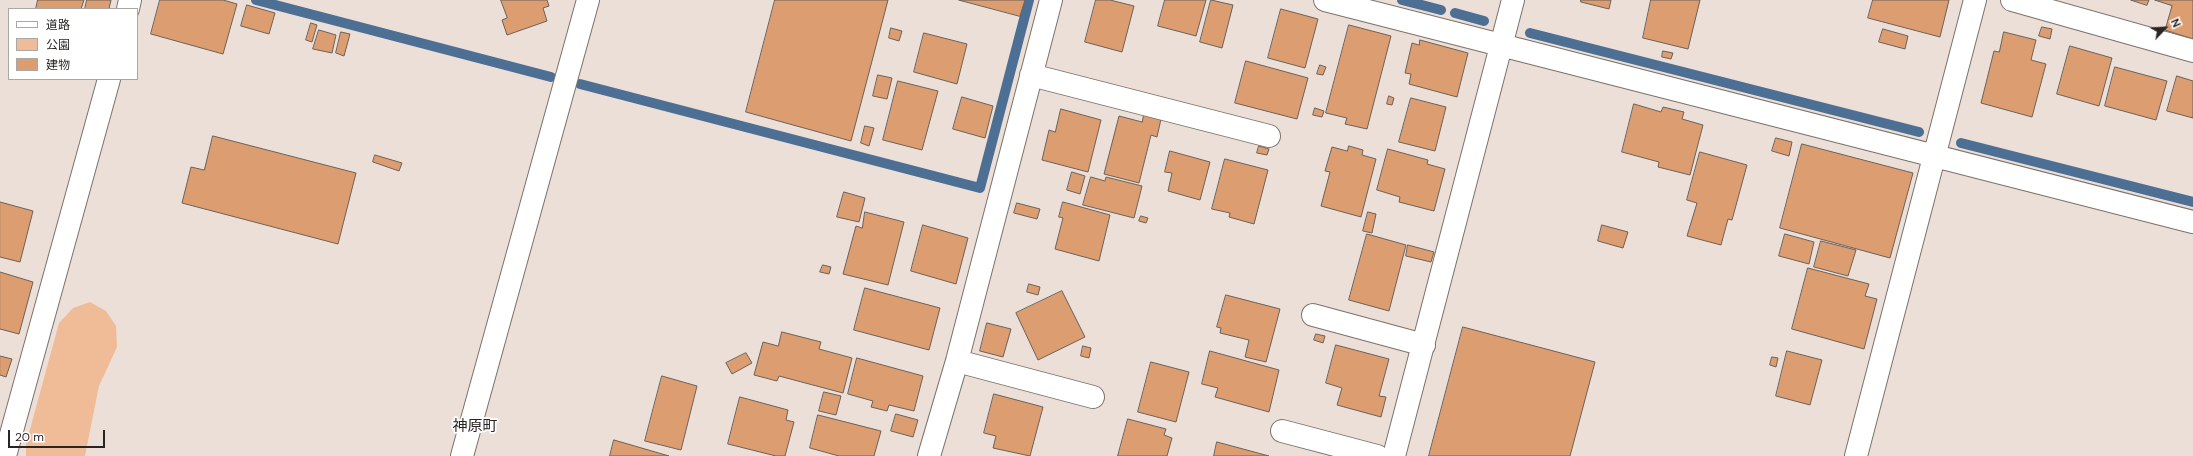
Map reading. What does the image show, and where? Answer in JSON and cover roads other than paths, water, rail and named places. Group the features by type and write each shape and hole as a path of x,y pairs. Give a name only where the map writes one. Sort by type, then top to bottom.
{"street":[{"path":"462,456 588,0"},
{"path":"929,456 957,361 1051,0"},
{"path":"1324,0 2193,222"},
{"path":"1394,456 1513,0"},
{"path":"1856,456 1975,0"},
{"path":"2012,0 2193,51"},
{"path":"1031,76 1269,136"},
{"path":"5,456 109,80"},
{"path":"1312,315 1424,345"},
{"path":"957,361 1093,397"},
{"path":"1282,431 1377,456"}],"waterway":[{"path":"256,0 551,77"},
{"path":"580,84 980,188 1029,0"},
{"path":"1402,0 1441,10"},
{"path":"1455,13 1484,21"},
{"path":"1530,33 1919,132"},
{"path":"1961,143 2193,202"}],"district":[{"name":"神原町","path":"475,427"}]}
